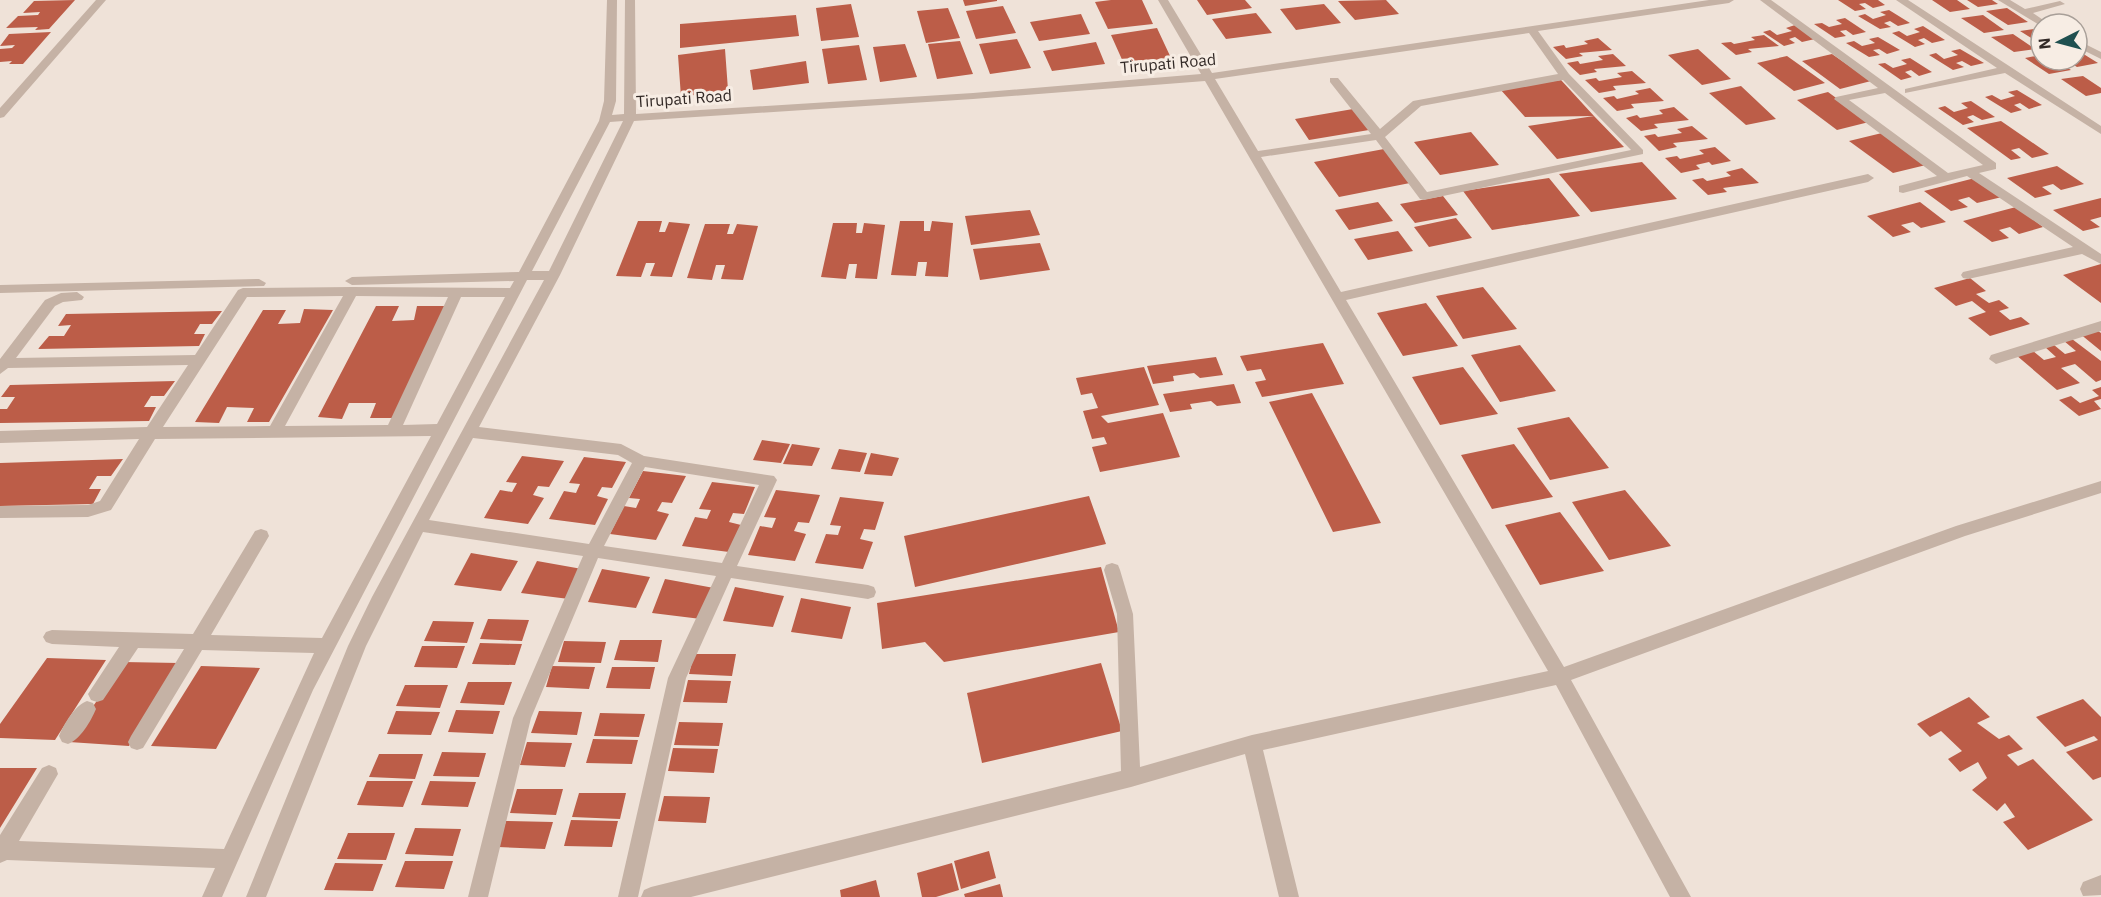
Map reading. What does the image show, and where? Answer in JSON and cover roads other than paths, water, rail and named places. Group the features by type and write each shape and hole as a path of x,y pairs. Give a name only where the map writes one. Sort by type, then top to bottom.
{"street":[{"path":"0,115 101,0"},
{"path":"212,897 306,686 605,119 609,101 612,0"},
{"path":"256,897 357,646 553,275 630,117 630,0"},
{"path":"1163,0 1560,676 1682,897"},
{"name":"Tirupati Road","path":"605,119 973,96 1208,77 1729,0"},
{"path":"1765,0 1992,166 1903,189"},
{"path":"1901,0 2101,131"},
{"path":"2003,0 2029,15"},
{"path":"2024,12 2060,4"},
{"path":"1334,80 1424,196 1639,152 1565,76 1532,30"},
{"path":"1910,92 2007,69"},
{"path":"1253,155 1379,136 1418,104 1565,76"},
{"path":"1886,89 1840,99 1946,177"},
{"path":"1969,172 2101,260"},
{"path":"1338,297 1868,177"},
{"path":"1968,275 2084,249"},
{"path":"0,289 553,275"},
{"path":"3,366 54,300 352,291 513,293"},
{"path":"275,431 352,291"},
{"path":"0,512 88,512 105,506 243,293"},
{"path":"394,429 456,293"},
{"path":"1996,359 2101,326"},
{"path":"3,366 200,360"},
{"path":"0,437 441,430"},
{"path":"471,432 621,450 641,461 769,480 677,678 628,897"},
{"path":"478,897 522,718 593,552 641,461"},
{"path":"651,897 1131,778 1252,744 1560,676 1962,531 2101,487"},
{"path":"419,525 868,592"},
{"path":"137,742 261,536"},
{"path":"1112,570 1125,614 1131,778"},
{"path":"52,637 327,646"},
{"path":"68,736 133,640"},
{"path":"1252,744 1289,897"},
{"path":"1,851 50,774"},
{"path":"1,851 174,855 229,859"}]}
